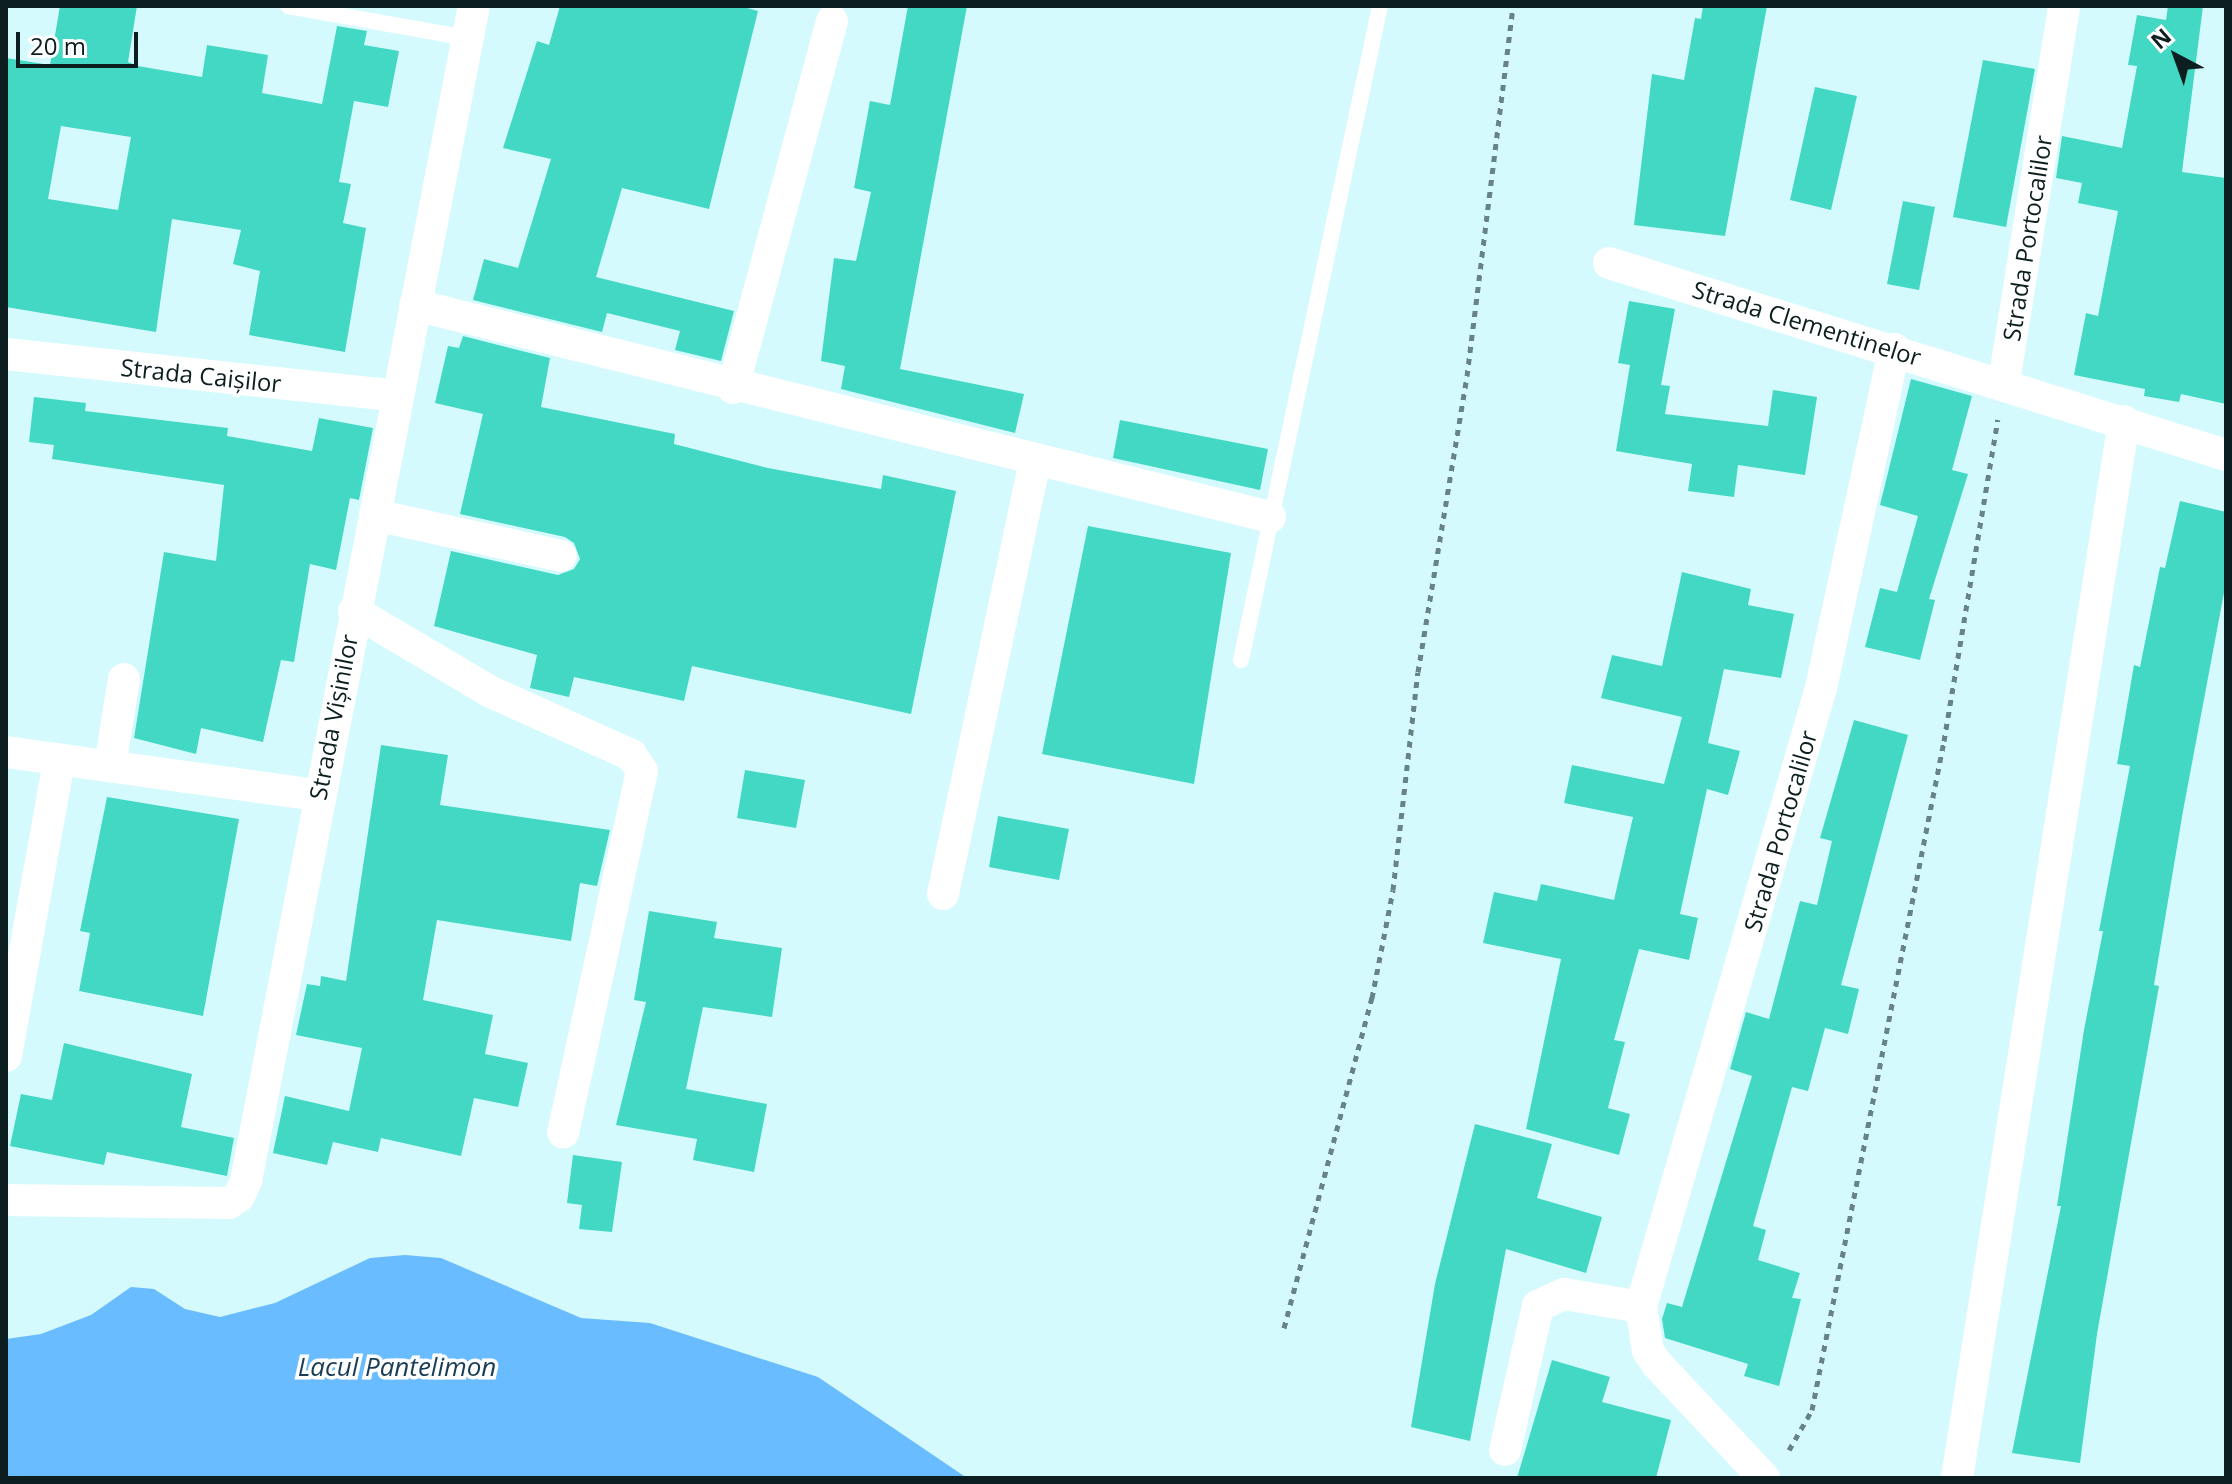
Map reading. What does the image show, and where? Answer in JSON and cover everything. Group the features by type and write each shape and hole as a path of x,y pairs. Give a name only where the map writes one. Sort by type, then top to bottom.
{"street":[{"name":"Strada Vișinilor","path":"6,1200 229,1203 239,1196 474,6"},
{"name":"Strada Portocalilor","path":"2004,382 2064,6"},
{"path":"733,388 832,21"},
{"name":"Strada Clementinelor","path":"1609,263 2004,382"},
{"path":"415,305 733,388 1270,517"},
{"name":"Strada Portocalilor","path":"1774,1467 1657,1364 1648,1351 1641,1307 1821,688 1894,349"},
{"name":"Strada Caișilor","path":"6,354 396,396"},
{"path":"2004,382 2226,455"},
{"path":"1957,1478 2124,421"},
{"path":"943,894 1035,461"},
{"path":"375,515 561,556"},
{"path":"354,611 491,692 631,755 642,771 563,1132"},
{"path":"110,766 124,679"},
{"path":"6,752 317,795"},
{"path":"6,1056 59,760"},
{"path":"1505,1450 1538,1306 1564,1294 1641,1307"}],"lane":[{"path":"288,6 468,38"},
{"path":"1241,660 1380,6"}],"path":[{"path":"1284,1328 1372,998 1393,890 1418,672 1467,376 1513,6"},
{"path":"1774,1467 1812,1410 1944,741 2004,382"}],"water":[{"name":"Lacul Pantelimon","path":"405,1255 441,1258 581,1318 650,1323 818,1377 967,1478 6,1478 6,1339 41,1334 91,1315 131,1287 154,1289 185,1309 220,1317 275,1303 370,1258"}],"building":[{"path":"60,6 137,6 128,62 138,66 202,77 207,45 268,55 262,93 322,104 337,26 367,31 364,45 399,51 388,107 354,101 339,182 351,184 343,223 366,228 345,352 249,335 260,271 233,264 241,230 172,219 156,332 6,307 6,58 50,65","holes":["61,126 131,137 118,210 48,199"]},
{"path":"560,6 740,6 758,11 709,209 622,188 596,277 734,311 721,361 675,350 680,331 607,313 602,332 473,300 484,259 518,268 551,159 503,148 537,41 549,45"},
{"path":"908,6 967,6 900,369 1024,394 1015,433 841,389 845,366 821,361 834,258 856,261 871,192 854,188 870,101 890,105"},
{"path":"1703,6 1767,6 1725,236 1634,225 1652,74 1684,80 1695,18 1701,19"},
{"path":"2168,6 2203,6 2182,172 2226,178 2226,404 2181,394 2179,402 2144,396 2145,389 2074,375 2086,313 2098,316 2118,211 2078,203 2082,183 2056,178 2062,136 2122,148 2137,66 2128,65 2137,15 2166,20"},
{"path":"1983,60 2035,69 2006,227 1953,217"},
{"path":"1815,87 1857,96 1831,210 1790,200"},
{"path":"1903,201 1935,207 1919,290 1887,284"},
{"path":"1629,301 1675,309 1661,385 1670,386 1665,414 1768,426 1773,390 1817,397 1805,475 1738,465 1734,497 1688,491 1692,464 1616,451 1630,365 1618,363"},
{"path":"463,336 550,358 541,407 675,434 674,444 768,468 881,489 883,475 956,491 911,714 692,666 684,701 574,677 569,697 530,688 537,655 434,626 451,551 558,575 574,569 580,559 574,543 565,537 460,514 483,414 435,403 448,346 459,348"},
{"path":"1911,379 1972,396 1952,470 1968,474 1929,599 1935,600 1920,660 1865,647 1880,588 1897,592 1918,516 1880,505"},
{"path":"34,397 86,403 85,411 228,428 227,436 312,451 319,418 373,428 359,500 350,498 336,570 310,564 294,662 281,660 263,742 201,728 196,754 134,738 164,552 216,561 224,485 52,459 54,445 29,442"},
{"path":"1120,420 1268,449 1260,490 1113,458"},
{"path":"2180,501 2226,512 2226,582 2154,985 2159,986 2097,1334 2080,1463 2012,1453 2061,1206 2057,1206 2084,1030 2103,931 2099,931 2130,766 2117,764 2134,665 2140,667 2160,567 2165,568"},
{"path":"1088,526 1231,553 1194,784 1042,754"},
{"path":"1682,572 1751,589 1748,605 1794,614 1781,678 1724,669 1708,743 1740,751 1728,795 1707,789 1680,914 1698,918 1689,960 1639,949 1614,1040 1625,1042 1608,1108 1630,1114 1619,1155 1526,1129 1561,959 1483,943 1494,892 1537,901 1541,884 1614,900 1633,817 1564,803 1572,765 1664,784 1682,717 1601,698 1612,655 1662,666"},
{"path":"1854,720 1908,735 1841,985 1859,989 1848,1034 1825,1028 1808,1091 1792,1087 1753,1226 1766,1230 1758,1260 1800,1273 1792,1298 1801,1299 1779,1386 1744,1376 1748,1364 1665,1338 1662,1319 1667,1303 1682,1307 1752,1076 1730,1069 1746,1012 1769,1019 1800,901 1817,905 1832,841 1820,838"},
{"path":"381,745 448,755 440,805 610,830 597,886 580,883 571,941 437,920 423,1000 493,1015 485,1054 528,1063 518,1107 474,1098 461,1156 381,1138 378,1152 333,1142 327,1165 273,1153 285,1096 349,1111 362,1048 296,1035 307,984 320,986 321,976 346,981"},
{"path":"745,770 805,780 796,828 737,818"},
{"path":"107,797 239,819 203,1016 79,991 90,933 80,931"},
{"path":"998,816 1069,829 1059,880 989,867"},
{"path":"649,911 717,922 714,938 782,948 772,1017 703,1007 686,1089 767,1104 754,1172 693,1160 697,1139 616,1125 646,1002 634,1000"},
{"path":"64,1043 192,1074 181,1127 234,1138 227,1176 107,1152 104,1165 10,1146 21,1094 52,1100"},
{"path":"1475,1124 1552,1144 1537,1198 1602,1217 1586,1273 1506,1249 1470,1441 1411,1427 1435,1284"},
{"path":"573,1155 622,1162 612,1232 579,1229 582,1205 567,1203"},
{"path":"1552,1360 1610,1377 1602,1402 1671,1420 1656,1478 1517,1478"}]}
